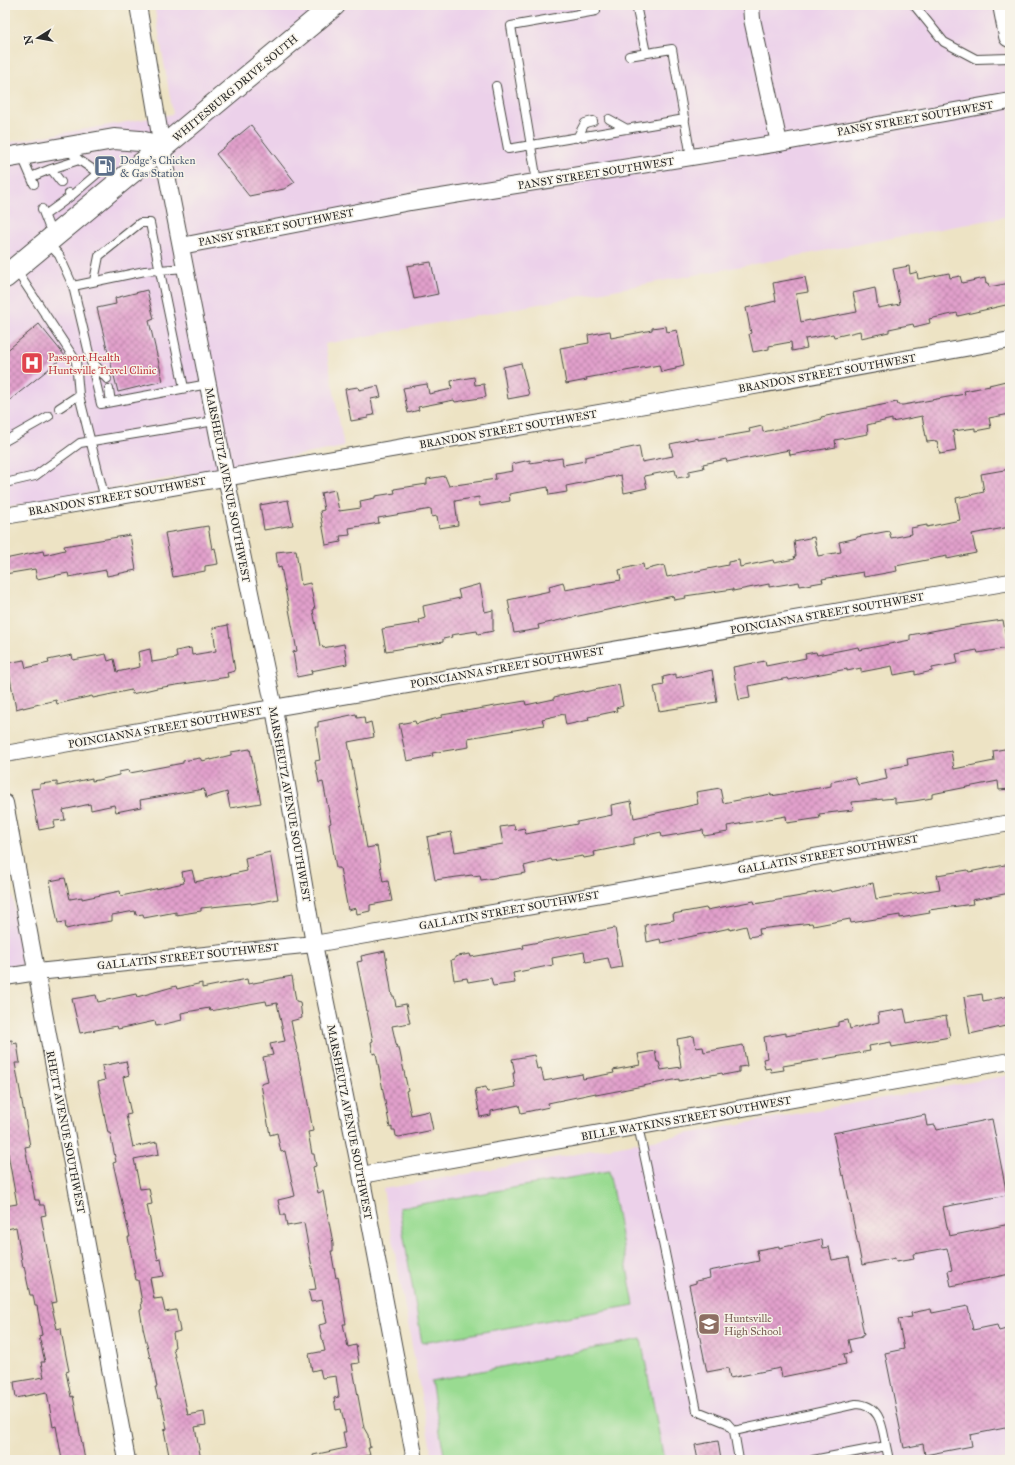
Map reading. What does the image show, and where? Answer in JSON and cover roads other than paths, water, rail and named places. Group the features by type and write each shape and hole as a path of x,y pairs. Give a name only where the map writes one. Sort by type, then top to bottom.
{"main road":[{"name":"WHITESBURG DRIVE SOUTH","path":"8,272 50,240 107,179 163,147 334,5"}],"street":[{"name":"MARSHEUTZ AVENUE SOUTHWEST","path":"138,5 181,246 226,478 274,708 314,944 361,1175 414,1460"},
{"path":"751,5 752,19 779,143"},
{"name":"PANSY STREET SOUTHWEST","path":"181,246 410,202 779,143 1010,101"},
{"path":"13,157 72,154 114,140 140,141 163,147"},
{"name":"BRANDON STREET SOUTHWEST","path":"5,516 743,388 1010,340"},
{"name":"POINCIANNA STREET SOUTHWEST","path":"5,754 1010,582"},
{"name":"RHETT AVENUE SOUTHWEST","path":"5,803 127,1460"},
{"name":"GALLATIN STREET SOUTHWEST","path":"5,977 37,972 314,944 1010,823"},
{"name":"BILLE WATKINS STREET SOUTHWEST","path":"361,1175 1010,1061"}],"lane":[{"path":"636,5 646,53"},
{"path":"914,5 944,42 976,59 1010,58"},
{"path":"537,182 511,26 596,11"},
{"path":"629,56 672,49 691,157"},
{"path":"496,86 508,149 685,119"},
{"path":"609,118 627,129"},
{"path":"577,138 585,123 593,121"},
{"path":"13,157 32,180 72,154 107,179"},
{"path":"51,169 61,182"},
{"path":"107,179 70,194 43,212 50,240 59,255 72,286 101,404 208,384"},
{"path":"94,281 99,256 140,223 150,223 184,388"},
{"path":"72,286 145,271 186,268"},
{"path":"8,272 76,361 79,395 105,499"},
{"path":"89,357 107,379"},
{"path":"109,389 111,402"},
{"path":"59,408 79,395"},
{"path":"5,441 49,416"},
{"path":"5,483 35,476 80,442 215,421"},
{"path":"638,1126 697,1411 727,1423 734,1431 739,1460"},
{"path":"734,1431 856,1404 863,1404 876,1413 880,1419 889,1460"},
{"path":"813,1460 886,1446"}],"place":[{"name":"Dodge's Chicken & Gas Station","path":"105,166"},
{"name":"Passport Health Huntsville Travel Clinic","path":"32,363"},
{"name":"Huntsville High School","path":"709,1324"}]}
